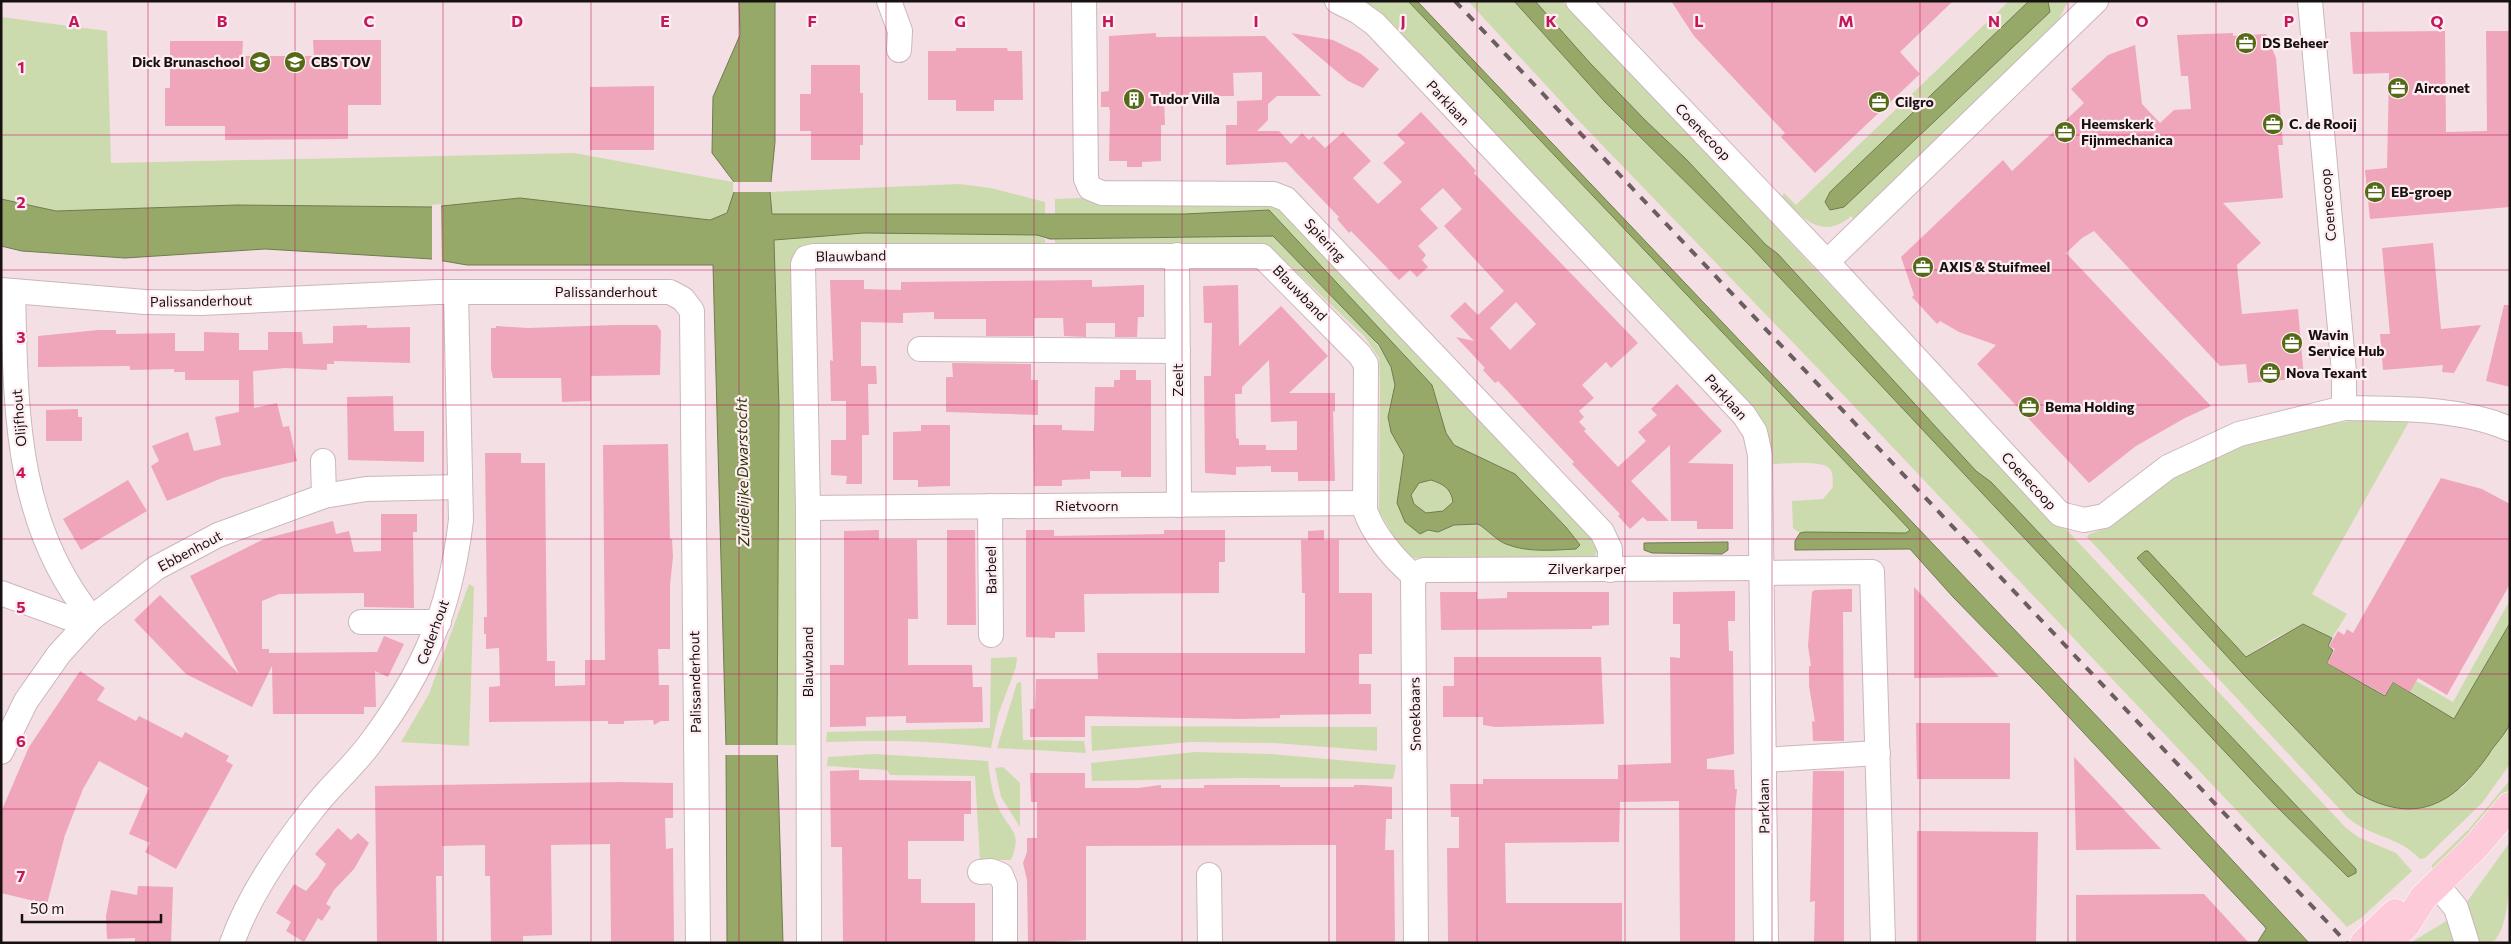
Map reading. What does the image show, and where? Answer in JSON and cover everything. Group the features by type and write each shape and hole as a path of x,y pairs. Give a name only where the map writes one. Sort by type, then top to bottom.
{"main road":[{"path":"2387,943 2406,925 2430,892 2477,845 2510,806"},
{"path":"2364,943 2394,914 2430,892"}],"street":[{"path":"889,1 900,31 899,50"},
{"name":"Spiering","path":"1084,1 1086,179 1090,188 1102,193 1273,194 1286,199 1602,532 1610,548 1610,570"},
{"name":"Parklaan","path":"1337,1 1357,11 1375,24 1744,415 1755,432 1760,455 1766,943"},
{"name":"Coenecoop","path":"1578,1 1827,262 2060,514 2084,520 2104,516 2168,468 2239,434 2344,408 2390,408 2456,415 2510,429"},
{"path":"1827,262 2096,1"},
{"name":"Coenecoop","path":"2310,1 2344,372 2344,408"},
{"name":"Zeelt","path":"1177,255 1179,505"},
{"name":"Blauwband","path":"809,943 808,508 802,264 806,258 814,256 1262,256 1360,355 1366,364 1365,503"},
{"name":"Palissanderhout","path":"7,291 145,302 201,303 412,293 670,292 683,299 692,311 698,943"},
{"name":"Olijfhout","path":"7,291 22,452 27,484 43,534 88,622"},
{"name":"Cederhout","path":"232,943 267,872 312,809 368,747 402,699 429,649 439,622 457,555 461,520 456,293"},
{"path":"920,349 1178,351"},
{"path":"323,461 324,496"},
{"name":"Ebbenhout","path":"1,752 26,701 59,654 88,622 156,568 210,539 324,496 366,490 460,487"},
{"path":"1365,503 1367,516 1398,563 1413,575"},
{"name":"Rietvoorn","path":"808,508 1365,503"},
{"name":"Barbeel","path":"990,506 991,635"},
{"name":"Zilverkarper","path":"1413,575 1424,570 1761,570 1872,572 1878,753"},
{"name":"Snoekbaars","path":"1413,575 1416,943"},
{"path":"1,593 72,619 88,622"},
{"path":"361,622 439,622"},
{"path":"1764,760 1878,753 1883,943"},
{"path":"980,872 1001,875 1005,885 1005,943"},
{"path":"1209,875 1210,943"},
{"path":"2430,892 2456,908 2467,943"}],"shaded area":[{"path":"1359,1 1408,1 1910,530 1906,533 1800,533 1793,528 1792,501 1823,499 1833,487 1831,470 1825,466 1811,463 1773,464 1766,430"},
{"path":"1468,1 1514,1 1605,102 1751,247 2274,804 2348,877 2356,873 2356,869 1991,482 1976,471 1778,254 1766,245 1687,160 1590,63 1535,1 1562,1 1952,414 2048,510 2346,828 2358,837 2396,853 2412,871 2361,918 2347,927 1831,382 1578,120"},
{"path":"2009,1 2029,1 1844,206 2050,12 2048,1 2068,1 2059,19 2063,23 1854,220 1851,216 1832,227 1822,227 1805,219 1782,197 1784,193 1796,205"},
{"path":"1,17 107,31 111,163 574,153 733,182 734,192 727,213 710,220 520,198 432,207 56,211 2,199"},
{"path":"959,184 991,188 1045,202 1045,215 772,214 770,192"},
{"path":"1055,199 1273,200 1599,546 1595,556 1554,561 1414,558 1401,549 1379,511 1379,358 1365,337 1269,246 1259,244 1160,243 1055,247 1055,239 1273,236 1363,327 1379,347 1390,366 1395,384 1388,417 1390,428 1400,445 1405,460 1398,492 1428,530 1438,532 1454,525 1478,524 1503,542 1523,549 1576,549 1580,545 1566,526 1515,474 1454,445 1446,433 1432,385 1269,210 1184,214 1055,214"},
{"path":"864,233 1037,235 1045,239 1045,248 802,250 800,745 777,745 779,407 773,240"},
{"path":"2377,419 2410,420 2312,594 2347,614 2332,638 2303,624 2271,640 2246,657 2148,552 2137,558 2245,676 2357,793 2369,799 2461,789 2476,772 2510,723 2510,764 2482,803 2425,858 2420,859 2412,851 2365,829 2347,817 2087,537 2089,534 2108,526 2120,518 2141,500 2181,474 2227,450 2251,441 2300,428"},
{"path":"1431,480 1446,487 1453,502 1443,511 1426,513 1414,504 1411,495 1419,483"},
{"path":"469,584 474,587 469,746 401,742 429,694"},
{"path":"2510,600 2510,623 2454,719 2410,691 2416,681 2453,702"},
{"path":"1017,657 1016,667 998,715 991,748 909,741 826,742 827,732 990,728 991,658"},
{"path":"1021,682 1023,740 1084,741 1086,753 997,748 1017,683"},
{"path":"1091,726 1377,727 1377,751 1275,743 1190,742 1092,751"},
{"path":"1195,752 1270,754 1396,765 1393,779 1239,778 1092,781 1091,763"},
{"path":"875,754 988,761 995,799 1016,838 1011,860 980,860 975,776 890,775 887,770 827,766 828,757"},
{"path":"1003,767 1020,783 1020,827 1001,797 995,768"},
{"path":"2510,780 2510,792 2432,870 2432,865 2469,829"},
{"path":"2510,842 2507,908 2500,932 2493,941 2473,943 2464,906"},
{"path":"2453,917 2461,943 2412,943 2415,940"}],"water":[{"name":"Zuidelijke Dwarstocht","path":"739,1 775,1 775,142 770,192 772,214 1184,214 1269,210 1432,385 1446,433 1454,445 1515,474 1566,527 1580,545 1576,549 1523,549 1503,542 1478,524 1454,525 1438,532 1428,530 1420,534 1405,522 1397,503 1404,455 1391,432 1388,417 1395,385 1391,367 1379,345 1273,236 1050,239 1037,235 864,233 774,240 779,407 777,745 783,943 727,943 726,745 713,265 467,265 432,259 265,249 125,258 22,251 1,246 1,199 56,211 237,205 432,207 520,198 710,220 727,213 734,192 734,182 712,153 713,97 740,35","holes":["1431,480 1443,485 1450,493 1453,502 1443,511 1426,513 1414,504 1411,495 1419,483"]},
{"path":"1408,1 1417,1 2183,807 2309,943 2257,943 2266,929 2265,927 2040,686 1953,597 1910,549 1795,550 1795,541 1800,533 1805,532 1906,533 1910,530"},
{"path":"1514,1 1535,1 1590,63 1687,160 1766,245 1778,254 1976,471 1991,482 2356,869 2356,873 2348,877 2274,804 1751,247 1605,102"},
{"path":"2029,1 2048,1 2050,12 1844,207 1830,210 1825,202 1830,192"},
{"path":"1728,542 1728,550 1722,554 1652,553 1644,550 1644,543"},
{"path":"2145,551 2148,551 2246,657 2303,624 2332,638 2328,646 2333,650 2327,663 2385,696 2393,682 2454,719 2510,623 2509,726 2475,772 2447,797 2432,805 2415,809 2397,808 2378,803 2357,793 2245,676 2137,558"}],"pier":[{"path":"733,182 774,182 773,192 733,192"},
{"path":"441,204 442,264 432,262 432,205"},
{"path":"725,745 778,745 778,755 725,755"}],"building":[{"path":"1671,1 1953,1 1900,52 1920,74 1815,173 1781,137 1785,133 1694,36"},
{"path":"2445,31 2446,132 2487,131 2486,31 2510,31 2510,207 2370,219 2365,170 2387,168 2389,73 2353,74 2350,32"},
{"path":"1156,33 1156,37 1265,36 1321,96 1277,96 1268,104 1268,120 1257,131 1279,131 1291,144 1302,133 1309,140 1313,136 1325,148 1343,132 1371,161 1353,178 1378,204 1402,182 1383,163 1405,143 1397,135 1421,112 1470,164 1476,171 1474,173 1638,343 1611,368 1606,362 1582,385 1594,398 1579,411 1584,417 1579,422 1586,429 1584,431 1618,467 1646,441 1638,432 1657,415 1651,409 1677,384 1722,431 1688,463 1733,464 1733,529 1697,529 1697,521 1671,521 1670,445 1631,481 1669,521 1647,521 1643,517 1630,529 1618,516 1620,514 1572,464 1574,462 1498,381 1495,383 1483,370 1485,368 1456,337 1474,341 1450,316 1465,302 1478,315 1504,291 1444,226 1462,209 1443,188 1420,209 1438,228 1418,246 1426,255 1422,260 1428,267 1417,277 1410,270 1399,280 1351,231 1349,233 1337,219 1339,217 1286,162 1226,165 1226,125 1237,125 1237,101 1262,100 1262,72 1233,73 1234,96 1164,96 1165,125 1161,125 1161,161 1142,162 1142,167 1127,167 1127,161 1109,161 1110,112 1109,107 1101,107 1101,92 1109,91 1109,36","holes":["1516,302 1536,324 1510,350 1490,328"]},
{"path":"1291,33 1333,40 1361,54 1379,69 1363,88 1348,81"},
{"path":"2233,33 2233,36 2266,34 2276,58 2283,145 2278,145 2283,198 2223,203 2261,243 2237,265 2242,314 2298,309 2304,378 2248,383 2246,364 2220,366 2094,231 2082,238 2066,253 2211,406 2185,418 2136,446 2089,483 1977,364 1996,345 1959,332 1940,321 1937,324 1912,297 1914,295 1901,257 2003,160 2012,171 2084,103 2071,89 2108,55 2135,45 2142,104 2160,123 2174,110 2191,109 2188,76 2181,76 2177,35"},
{"path":"313,40 381,40 381,105 348,105 348,139 225,140 225,126 165,126 165,88 170,88 170,41 243,41 242,56 314,56"},
{"path":"956,48 1007,48 1008,51 1022,51 1023,100 994,100 994,111 956,111 956,100 928,100 928,51 956,51"},
{"path":"811,65 860,65 860,93 863,93 863,145 860,145 860,160 811,160 811,131 800,131 800,94 811,94"},
{"path":"654,86 654,150 590,150 590,87"},
{"path":"2433,243 2441,329 2481,325 2454,373 2442,372 2443,365 2383,370 2380,334 2390,334 2382,248"},
{"path":"830,280 864,280 864,289 901,290 901,282 1092,280 1092,287 1144,285 1144,317 1138,317 1137,337 1115,337 1115,323 1086,323 1086,337 1064,336 1063,318 1034,318 1034,336 986,336 986,319 934,319 934,312 903,313 903,323 861,322 861,366 876,366 877,384 868,384 869,435 862,435 862,484 846,484 847,476 831,475 831,440 846,440 846,401 831,401 830,360 833,361"},
{"path":"1238,285 1239,346 1281,306 1328,356 1289,393 1335,393 1335,412 1333,411 1335,481 1298,481 1298,472 1271,472 1271,466 1236,467 1236,475 1205,473 1204,376 1211,376 1212,323 1204,323 1203,286","holes":["1269,360 1271,422 1297,421 1297,450 1266,450 1266,445 1239,445 1239,439 1236,438 1235,394 1242,394 1242,387"]},
{"path":"2504,305 2510,305 2510,387 2486,381"},
{"path":"367,325 367,328 410,327 410,363 334,361 334,364 327,364 327,370 285,368 253,371 254,408 277,403 283,427 289,426 297,461 222,478 167,501 151,466 159,461 152,446 188,432 194,451 221,445 215,417 239,412 239,380 185,380 185,372 174,372 174,369 130,370 130,366 38,367 38,336 98,330 116,330 116,334 175,333 175,351 204,351 204,332 239,333 239,350 268,350 268,332 302,332 303,344 333,343 333,326"},
{"path":"657,325 661,331 660,375 591,376 591,401 562,402 561,378 493,378 491,369 491,328 496,328 496,326 528,328"},
{"path":"952,363 1031,364 1031,380 1038,380 1038,415 946,412 946,377 953,377"},
{"path":"1120,370 1136,370 1136,380 1151,380 1151,477 1121,477 1121,471 1090,471 1090,479 1062,480 1062,486 1034,486 1033,425 1062,425 1062,430 1094,431 1095,387 1114,387 1114,380 1120,380"},
{"path":"393,396 394,431 424,431 424,462 348,460 347,397"},
{"path":"78,409 78,417 82,417 82,441 46,441 46,410"},
{"path":"921,425 950,425 950,486 918,487 918,480 893,480 893,432 921,431"},
{"path":"668,444 670,539 672,539 673,557 670,585 670,649 658,649 659,685 669,685 669,721 661,721 654,725 653,720 624,721 624,724 608,724 608,721 489,722 489,687 500,686 499,648 486,649 486,634 484,634 484,617 487,617 485,453 521,453 521,463 545,463 547,661 555,661 555,686 585,685 585,660 605,660 603,445"},
{"path":"2441,478 2482,489 2510,504 2510,584 2447,695 2418,678 2410,692 2393,682 2385,695 2327,663 2335,649 2329,646 2338,631 2344,635 2347,629 2353,633"},
{"path":"128,480 147,511 81,550 63,519"},
{"path":"381,514 417,514 417,532 413,532 414,608 364,607 364,593 279,594 262,601 262,649 269,649 269,653 377,652 384,636 404,644 388,677 375,671 376,707 364,707 364,714 273,714 272,666 252,707 186,674 134,620 160,595 239,674 190,576 264,539 333,521 336,534 349,531 354,552 381,551"},
{"path":"879,530 879,540 917,540 918,619 908,619 908,665 972,665 973,687 982,687 983,722 906,723 906,716 866,717 866,726 830,727 830,665 844,665 844,531"},
{"path":"947,530 975,530 976,625 947,625"},
{"path":"1026,530 1054,530 1054,536 1164,534 1164,530 1225,530 1225,562 1219,562 1219,593 1084,594 1085,632 1055,632 1055,638 1026,637"},
{"path":"1324,530 1324,540 1339,540 1339,593 1372,593 1372,654 1359,654 1359,684 1371,684 1371,714 1280,715 1280,718 1239,719 1085,716 1085,737 1030,737 1030,709 1035,709 1036,679 1098,679 1097,653 1305,653 1305,593 1302,593 1301,540 1308,540 1308,531"},
{"path":"1914,587 1999,677 1914,678"},
{"path":"1852,589 1852,612 1843,612 1844,741 1813,741 1812,721 1815,722 1809,686 1809,666 1811,666 1808,646 1812,592 1815,590"},
{"path":"1735,591 1735,621 1728,621 1729,651 1733,651 1734,754 1707,759 1707,769 1734,770 1735,789 1737,789 1735,811 1735,943 1680,943 1679,801 1620,802 1619,842 1505,843 1506,903 1622,903 1622,943 1448,943 1447,848 1459,848 1459,817 1451,817 1450,784 1483,784 1483,779 1618,779 1618,765 1671,763 1670,657 1680,658 1680,624 1673,624 1673,592"},
{"path":"1440,592 1477,592 1477,599 1507,598 1507,592 1609,592 1609,625 1592,626 1592,629 1441,630"},
{"path":"1454,657 1601,657 1604,724 1495,727 1483,725 1483,717 1443,717 1443,686 1454,686"},
{"path":"80,671 105,688 97,700 136,721 139,716 182,738 185,732 229,756 226,761 233,765 176,869 145,852 150,843 129,834 149,788 99,761 83,789 65,835 47,904 1,893 1,812 29,747"},
{"path":"1916,723 2010,723 2010,779 1917,779"},
{"path":"2074,757 2161,849 2076,850"},
{"path":"859,770 859,780 971,781 971,814 964,814 964,841 908,841 908,879 921,879 921,903 975,903 975,943 843,943 842,847 831,847 830,771"},
{"path":"1813,771 1844,771 1844,943 1814,943 1815,901 1810,902"},
{"path":"1030,773 1085,773 1085,788 1138,788 1161,785 1161,788 1204,788 1204,785 1354,787 1354,785 1364,785 1392,787 1392,819 1386,819 1385,850 1394,850 1395,943 1336,943 1336,845 1316,845 1086,846 1086,940 1028,943 1027,880 1023,863 1027,852 1027,838 1037,838 1037,802 1031,802"},
{"path":"622,782 673,783 673,818 665,818 666,849 673,848 674,943 611,943 610,844 551,845 552,935 523,936 523,943 491,943 490,876 485,876 485,845 442,846 442,876 436,876 437,943 377,943 375,786"},
{"path":"338,828 351,840 358,833 369,843 354,869 334,890 326,904 331,907 322,921 318,918 304,942 286,931 291,922 276,913 294,884 306,891 318,877 326,864 315,854"},
{"path":"1917,831 2038,832 2036,943 1917,943"},
{"path":"138,886 173,887 171,943 135,943 135,938 107,939 106,916 111,890 137,895"},
{"path":"2204,894 2249,943 2076,943 2076,895"}],"railway":[{"path":"1455,1 2347,943"}],"place":[{"name":"DS Beheer","path":"2246,43"},
{"name":"Dick Brunaschool","path":"260,62"},
{"name":"CBS TOV","path":"295,62"},
{"name":"Airconet","path":"2398,88"},
{"name":"Tudor Villa","path":"1134,99"},
{"name":"Cilgro","path":"1879,102"},
{"name":"C. de Rooij","path":"2273,124"},
{"name":"Heemskerk Fijnmechanica","path":"2065,132"},
{"name":"EB-groep","path":"2375,192"},
{"name":"AXIS & Stuifmeel","path":"1923,267"},
{"name":"Wavin Service Hub","path":"2292,343"},
{"name":"Nova Texant","path":"2270,373"},
{"name":"Bema Holding","path":"2029,407"}]}
